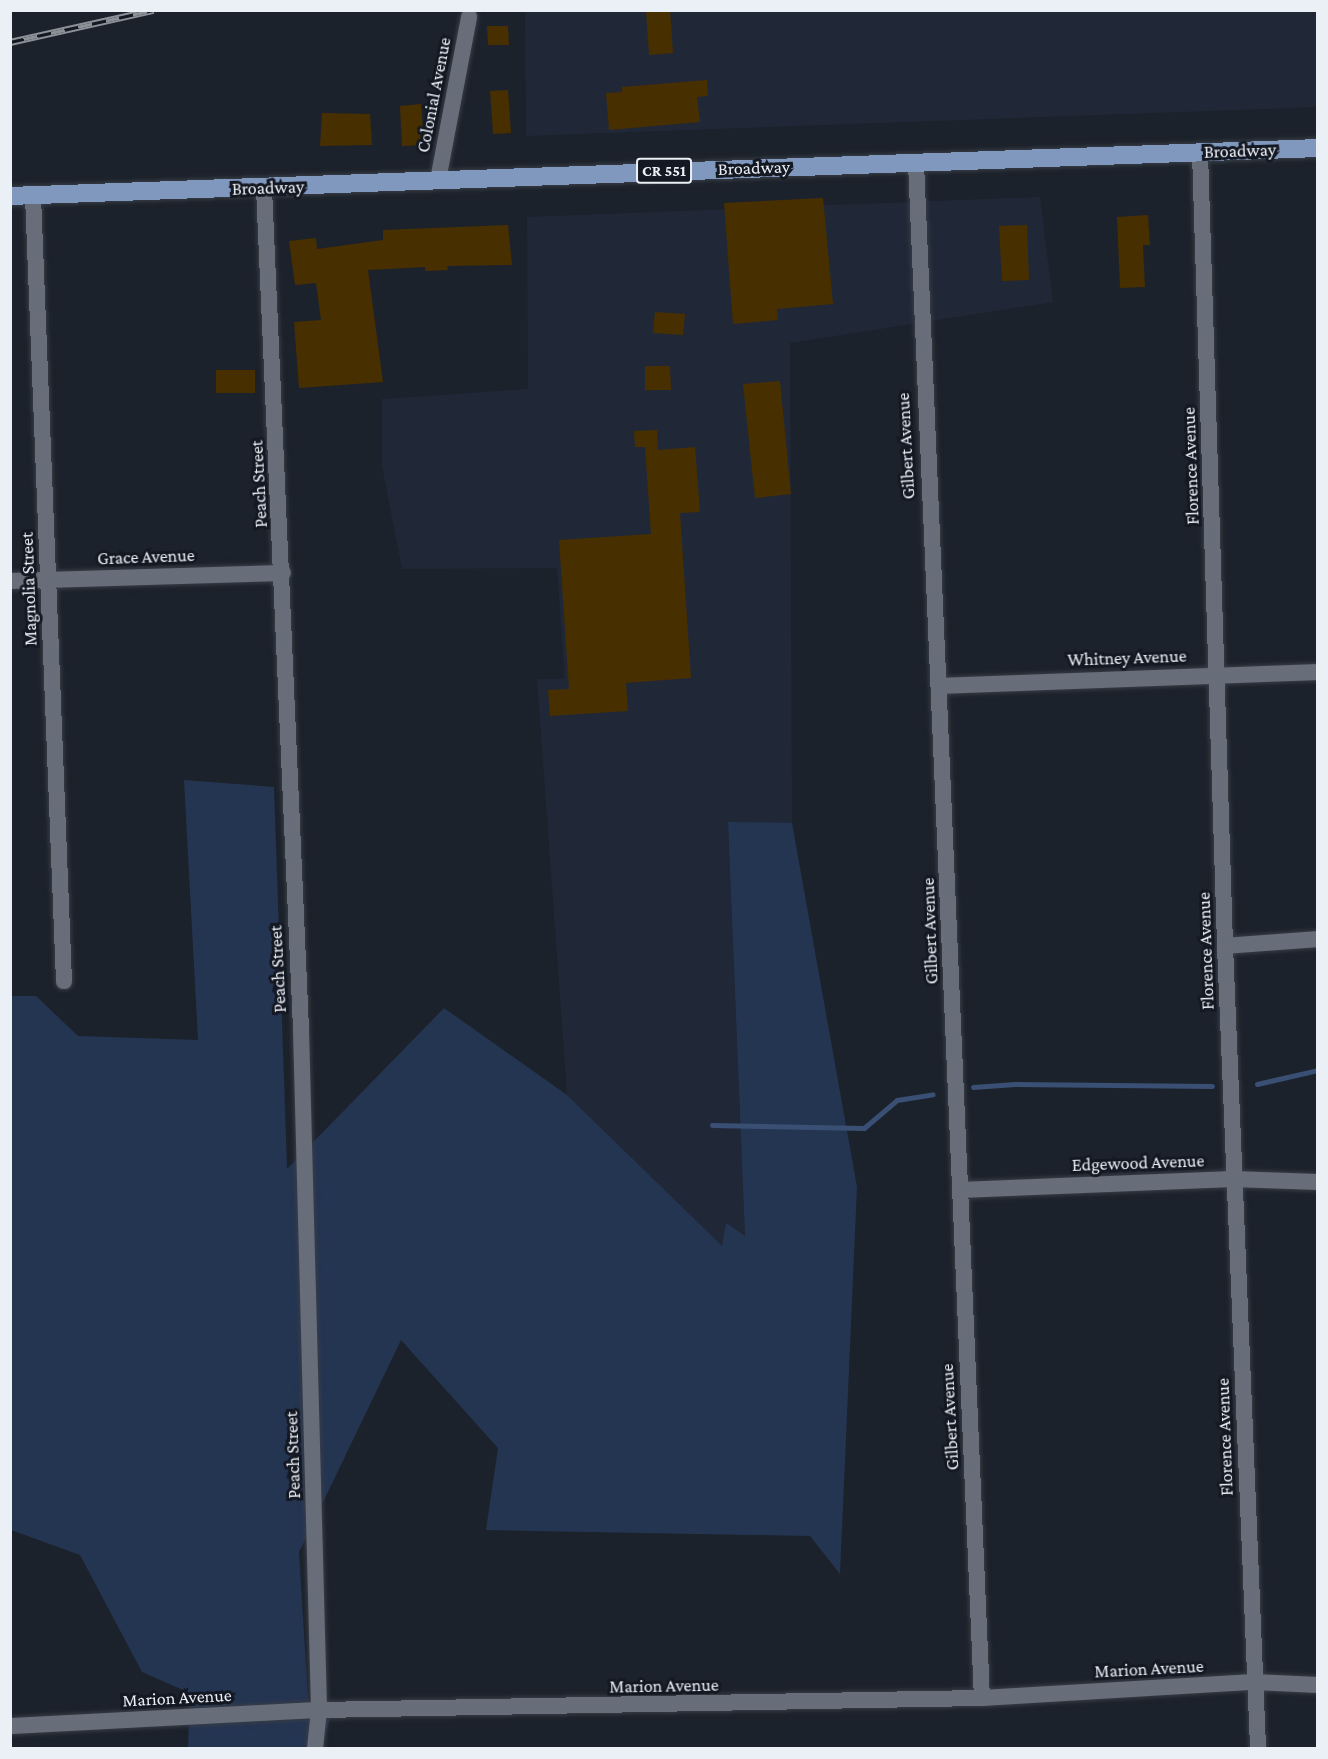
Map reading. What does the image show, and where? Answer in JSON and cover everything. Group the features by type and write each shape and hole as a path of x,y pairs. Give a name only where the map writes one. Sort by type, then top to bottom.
{"main road":[{"name":"Broadway","path":"10,196 1317,148"}],"street":[{"name":"Colonial Avenue","path":"438,180 468,17"},
{"name":"Florence Avenue","path":"1200,153 1233,1179 1258,1749"},
{"name":"Gilbert Avenue","path":"916,163 982,1698"},
{"name":"Peach Street","path":"264,188 283,573 319,1710 315,1749"},
{"name":"Magnolia Street","path":"33,196 64,981"},
{"name":"Grace Avenue","path":"10,581 283,573"},
{"name":"Whitney Avenue","path":"939,686 1317,672"},
{"path":"1225,946 1317,939"},
{"name":"Edgewood Avenue","path":"960,1190 1233,1179 1317,1182"},
{"name":"Marion Avenue","path":"10,1725 319,1710 982,1698 1254,1682 1317,1685"}],"shaded area":[{"path":"525,11 1317,11 1317,107 526,136"},
{"path":"1040,197 1053,302 790,343 792,823 728,823 745,1237 722,1247 567,1095 537,679 565,679 557,568 402,569 382,466 382,399 528,389 527,217"},
{"path":"184,780 274,787 287,1169 444,1008 567,1095 722,1246 726,1223 745,1236 728,822 792,823 857,1187 840,1574 810,1536 486,1530 498,1448 401,1340 299,1552 309,1714 330,1716 323,1748 188,1748 190,1693 142,1672 80,1555 11,1530 11,996 36,996 78,1036 198,1040"}],"building":[{"path":"646,10 670,10 673,53 649,55"},
{"path":"487,26 508,26 509,45 488,45"},
{"path":"707,80 708,96 697,97 700,122 609,130 606,93 622,92 622,87"},
{"path":"508,90 511,133 493,134 490,91"},
{"path":"421,104 424,145 402,146 400,106"},
{"path":"322,113 370,114 372,145 320,146"},
{"path":"823,198 833,304 777,309 778,320 733,324 724,203"},
{"path":"1148,215 1150,245 1143,245 1145,287 1120,288 1117,217"},
{"path":"508,225 512,265 447,266 448,270 425,271 425,267 368,270 383,382 299,388 294,322 321,320 316,283 295,285 289,241 316,238 317,249 383,240 383,230"},
{"path":"1027,225 1029,280 1002,281 999,226"},
{"path":"655,312 685,314 683,335 653,333"},
{"path":"645,366 670,366 671,390 645,390"},
{"path":"216,370 255,370 255,393 216,393"},
{"path":"780,381 791,494 755,498 743,384"},
{"path":"657,430 658,450 695,447 700,512 680,513 691,678 626,683 628,711 550,716 548,690 569,689 559,540 651,534 645,447 635,447 634,431"}],"waterway":[{"path":"1257,1084 1318,1070"},
{"path":"973,1087 1015,1084 1212,1086"},
{"path":"712,1125 864,1128 897,1100 933,1094"}],"railway":[{"path":"10,42 153,10"}]}
